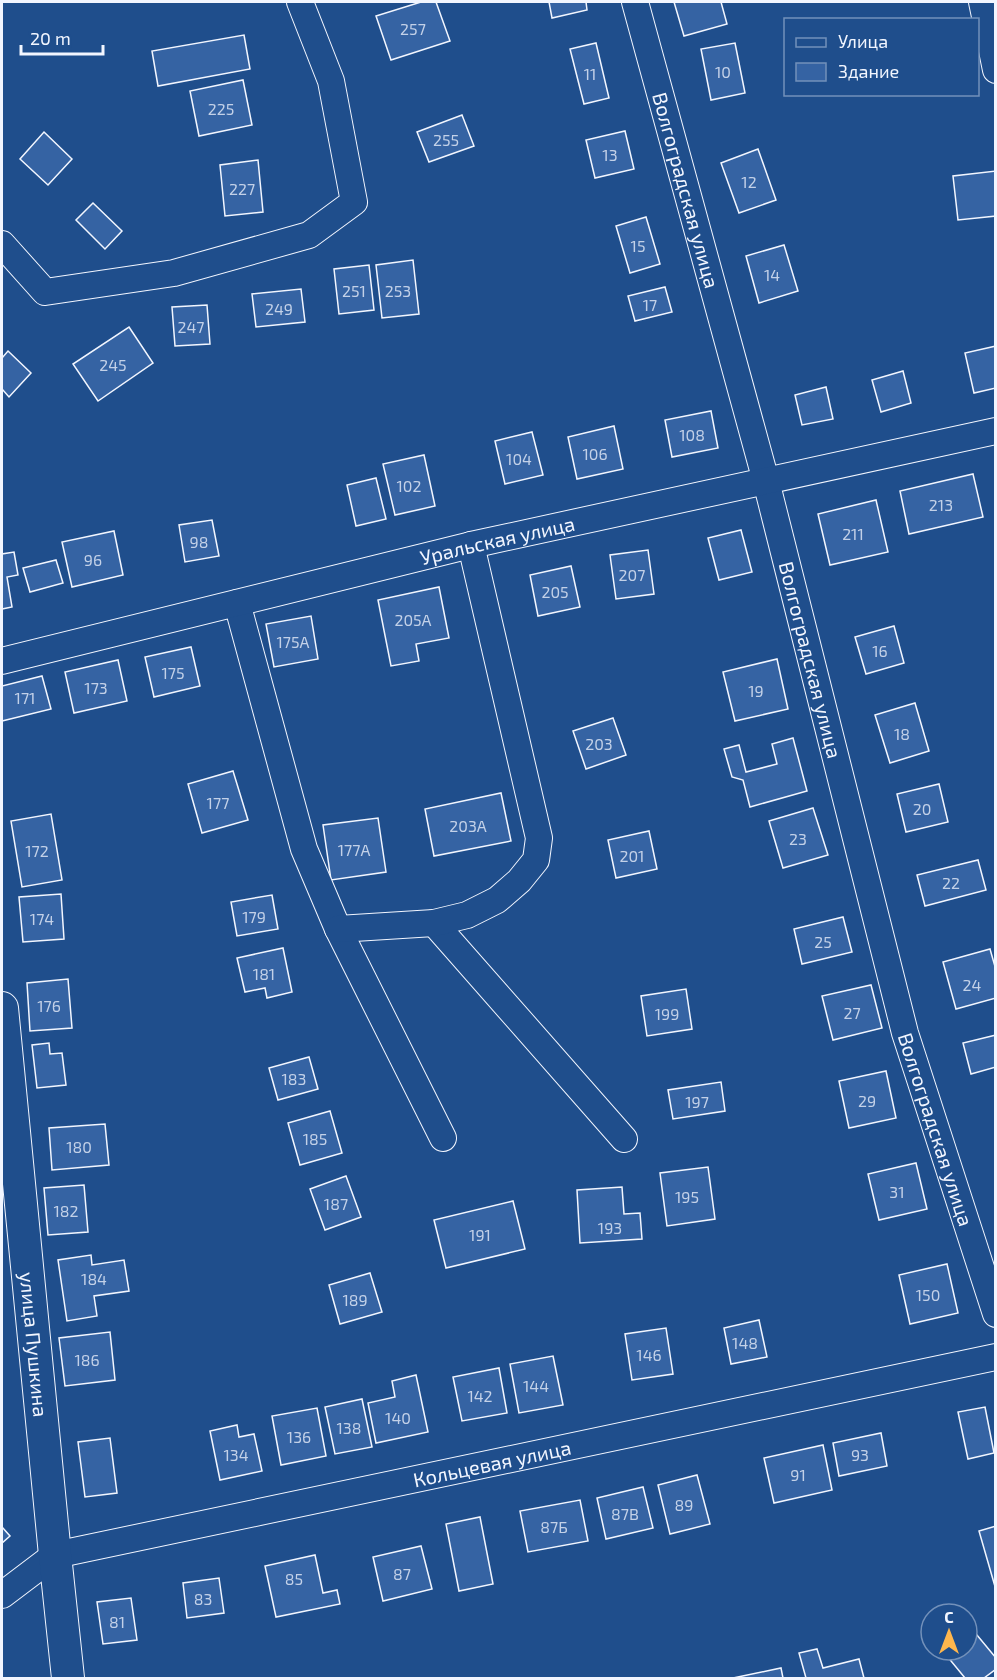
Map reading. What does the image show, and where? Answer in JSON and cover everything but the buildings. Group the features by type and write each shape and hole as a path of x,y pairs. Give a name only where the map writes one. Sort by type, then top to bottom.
{"street":[{"path":"2,244 45,292 174,273 309,235 354,202 332,81 300,2"},
{"name":"Волгоградская улица","path":"635,2 766,481 905,1033 996,1314"},
{"path":"982,2 996,70"},
{"name":"Уральская улица","path":"2,661 471,545 996,431"},
{"path":"338,929 434,923 467,915 497,900 519,881 536,861 539,838 471,545"},
{"path":"237,603 304,849 338,929 443,1138"},
{"path":"434,923 624,1139"},
{"name":"улица Пушкина","path":"2,1008 68,1678"},
{"name":"Кольцевая улица","path":"2,1595 55,1556 996,1358"}]}
